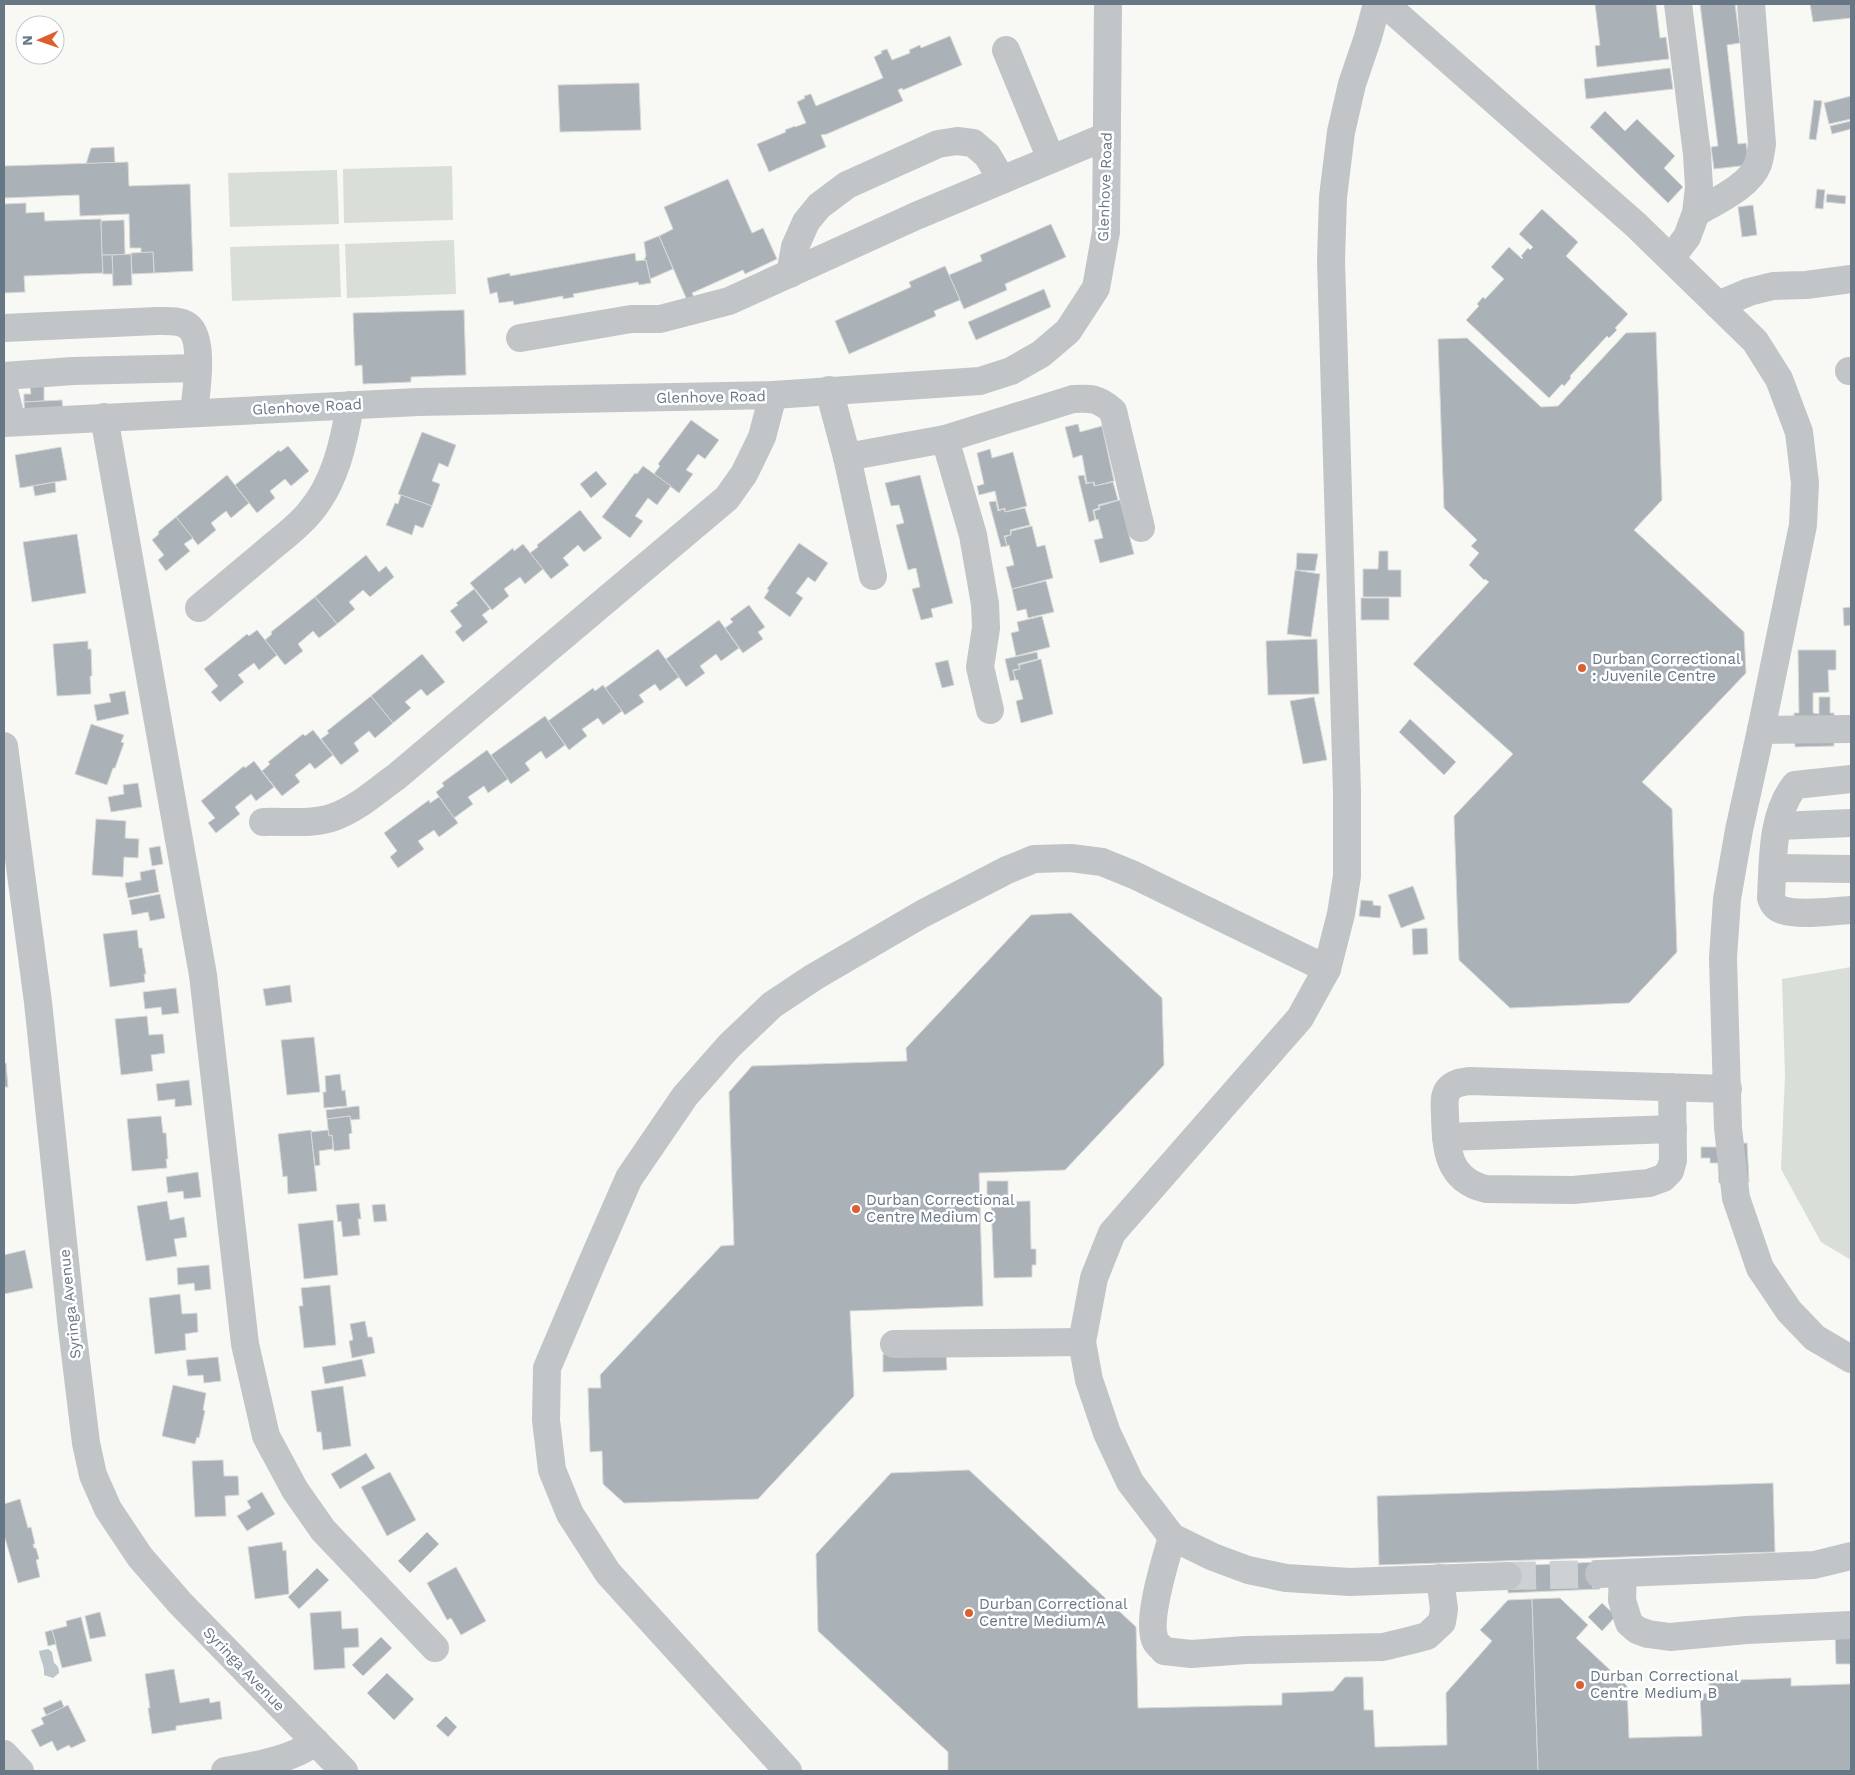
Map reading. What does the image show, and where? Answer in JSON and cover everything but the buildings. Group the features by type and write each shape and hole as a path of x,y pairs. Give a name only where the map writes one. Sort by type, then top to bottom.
{"street":[{"name":"Glenhove Road","path":"8,422 418,402 774,396 829,390 980,381 1011,371 1041,354 1068,331 1096,288 1106,232 1108,4"},
{"path":"1670,258 1687,236 1696,212 1699,187 1698,154 1678,4"},
{"path":"1696,212 1727,194 1749,178 1758,165 1762,144 1751,4"},
{"path":"1508,1576 1350,1582 1286,1578 1248,1570 1213,1558 1172,1537 1130,1482 1107,1433 1089,1380 1082,1342 1094,1278 1112,1234 1300,1018 1327,969 1341,914 1347,876 1346,772 1331,261 1333,197 1341,132 1352,84 1368,38 1380,30 1390,6 1628,218 1755,341 1779,379 1799,432 1805,483 1803,526 1739,830 1727,899 1724,958 1728,1128 1736,1198 1760,1268 1789,1310 1815,1338 1851,1359"},
{"path":"1006,50 1051,159"},
{"path":"520,338 631,319 660,319 729,301 916,216 1108,136"},
{"path":"790,274 795,247 806,222 819,206 847,185 938,144 957,141 973,143 987,155 1002,180"},
{"path":"1718,305 1749,292 1773,286 1814,284 1851,278"},
{"path":"4,328 157,321 183,323 189,326 193,333 198,368 194,413"},
{"path":"4,376 73,370 198,368"},
{"path":"4,390 8,422"},
{"path":"829,390 847,457 873,576"},
{"path":"263,822 307,821 332,818 356,806 418,758 727,498 744,474 762,437 774,396"},
{"path":"847,457 946,439 1073,399 1088,398 1101,401 1113,411 1141,528"},
{"path":"199,608 279,541 310,512 324,489 345,439 350,405"},
{"path":"104,417 203,975 245,1344 266,1436 295,1490 323,1530 435,1648"},
{"path":"946,439 973,535 985,604 986,628 980,667 990,710"},
{"path":"1761,730 1851,729"},
{"name":"Syringa Avenue","path":"4,746 38,1002 73,1338 86,1443 93,1475 108,1509 140,1557 180,1603 344,1771"},
{"path":"1851,779 1795,785 1788,793 1777,831 1771,898 1774,905 1780,910 1793,912 1851,910"},
{"path":"1739,830 1777,831 1851,823"},
{"path":"788,1771 608,1572 570,1514 552,1470 546,1420 547,1368 629,1178 685,1096 729,1046 772,1004 814,977 922,914 1008,870 1034,859 1071,858 1102,862 1134,875 1327,969"},
{"path":"1773,868 1851,869"},
{"path":"1672,1087 1673,1160 1670,1171 1663,1178 1649,1182 1573,1190 1486,1190 1473,1186 1463,1180 1455,1170 1447,1153 1444,1098 1448,1090 1456,1083 1469,1081 1672,1087 1728,1089"},
{"path":"1446,1136 1673,1129"},
{"path":"894,1344 1082,1342"},
{"path":"1172,1537 1157,1593 1153,1625 1156,1641 1164,1651 1191,1654 1246,1650 1374,1647 1412,1640 1427,1636 1442,1622 1444,1608 1440,1578"},
{"path":"1851,1556 1814,1565 1611,1573 1629,1623 1637,1630 1648,1634 1670,1637 1747,1630 1851,1625"},
{"path":"225,1771 278,1761 304,1750 316,1742"},
{"path":"4,1754 20,1771"}],"shaded area":[{"path":"452,166 453,220 344,223 343,169"},
{"path":"337,170 339,224 230,227 228,173"},
{"path":"454,240 456,294 347,298 345,244"},
{"path":"339,244 341,297 232,301 230,247"},
{"path":"1851,967 1851,1260 1821,1242 1781,1169 1785,1075 1782,979"},
{"path":"48,1649 52,1652 54,1663 59,1670 59,1673 53,1678 44,1675 39,1651"}],"tunnel":[{"path":"1508,1576 1599,1574"}],"place":[{"name":"Durban Correctional : Juvenile Centre","path":"1582,668"},
{"name":"Durban Correctional Centre Medium C","path":"856,1209"},
{"name":"Durban Correctional Centre Medium A","path":"969,1613"},
{"name":"Durban Correctional Centre Medium B","path":"1580,1685"}]}
